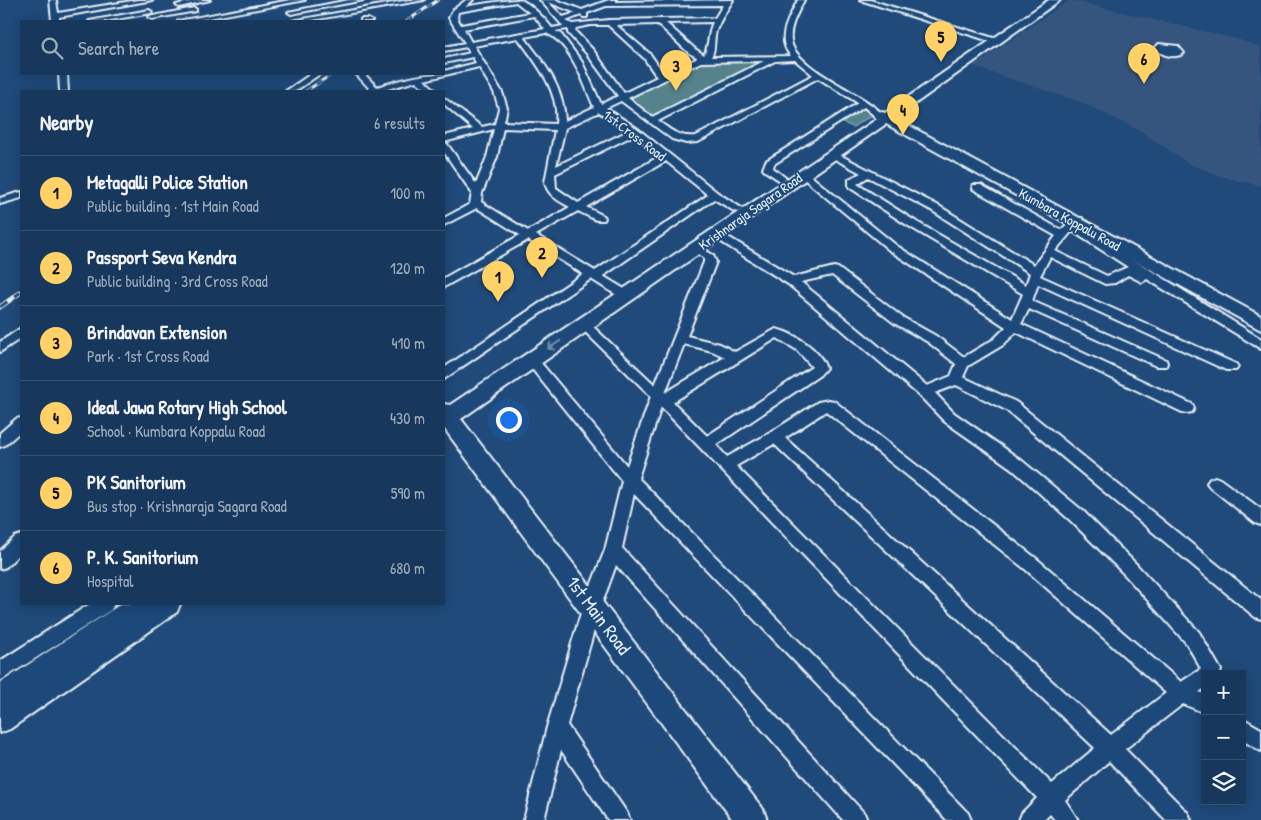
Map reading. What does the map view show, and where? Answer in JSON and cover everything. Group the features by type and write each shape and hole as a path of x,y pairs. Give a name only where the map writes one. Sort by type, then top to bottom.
{"main road":[{"name":"Krishnaraja Sagara Road","path":"997,38 1045,0"},
{"name":"Krishnaraja Sagara Road","path":"445,412 622,293 782,178 879,112 1055,0"},
{"name":"Krishnaraja Sagara Road","path":"445,412 531,360 584,325 622,293 696,248 832,154 879,112"},
{"name":"Kumbara Koppalu Road","path":"879,112 1261,324"},
{"name":"Kumbara Koppalu Road","path":"1076,222 1261,316"},
{"name":"1st Main Road","path":"445,412 752,820"},
{"path":"0,699 141,605"},
{"path":"0,720 167,605"}],"street":[{"path":"55,3 55,18 146,0 151,15"},
{"path":"151,15 207,0"},
{"path":"103,20 256,0"},
{"path":"187,20 302,0"},
{"path":"281,13 357,0 367,20"},
{"path":"302,20 421,0"},
{"path":"470,0 456,11 453,18 498,92 503,108 492,157 477,193 475,205"},
{"path":"456,11 518,0"},
{"name":"1st Cross Road","path":"518,0 546,22 549,31 557,35 578,62 601,107 635,131 714,195 738,209"},
{"path":"543,0 570,27 571,31 590,52 620,98 675,137 686,140 698,139 819,75"},
{"path":"550,0 583,13 590,23"},
{"path":"562,20 616,0"},
{"path":"701,0 711,3"},
{"path":"801,0 794,13 787,42 790,50 796,58 819,75 879,112"},
{"path":"863,0 997,38"},
{"path":"283,2 295,20"},
{"path":"590,3 602,6 729,2"},
{"path":"445,139 500,125 560,127 707,57 711,51 710,40 712,30 729,2"},
{"path":"459,28 536,14"},
{"path":"445,49 590,23 718,20"},
{"path":"659,21 692,51 701,56 700,60"},
{"path":"609,22 647,56 662,78"},
{"path":"520,36 552,80 560,108 560,127 550,186 554,192 600,218"},
{"path":"445,61 476,54"},
{"path":"652,120 777,58"},
{"path":"700,60 796,58"},
{"path":"445,73 481,64"},
{"path":"63,75 64,90"},
{"path":"292,90 314,75"},
{"path":"361,75 373,90"},
{"path":"377,90 410,78 435,75"},
{"path":"410,78 431,90"},
{"path":"445,101 480,130"},
{"path":"782,178 768,169 769,163 879,112"},
{"path":"551,172 635,131"},
{"path":"445,147 477,193"},
{"path":"832,154 935,208 1035,275 1231,367"},
{"path":"445,283 666,157"},
{"path":"869,173 852,181 852,185 1028,298 1161,364"},
{"path":"803,174 893,248 1014,326 1187,408"},
{"path":"977,187 1062,235"},
{"path":"0,202 20,195"},
{"path":"445,373 714,195"},
{"path":"445,221 475,205 479,205 622,293"},
{"path":"925,392 956,379 963,363 991,347 1014,326 1028,298 1035,275 1062,235 1076,222 1196,304 1261,344"},
{"path":"716,234 792,281 925,392 949,417 1016,464 1077,516 1131,570 1193,638 1212,670"},
{"path":"535,819 557,727 592,606 613,550 630,480 661,398 680,339 710,262 709,257 696,248"},
{"path":"1049,252 1109,281 1128,270 1132,271 1181,305 1188,308 1196,304"},
{"path":"792,281 834,271 898,320 932,339 963,363"},
{"path":"584,325 661,398 706,444 1051,798 1068,820"},
{"path":"0,348 20,333"},
{"path":"661,398 776,333 786,336 816,360 819,368 706,444"},
{"path":"680,339 716,347 735,357"},
{"path":"531,360 630,480 961,820"},
{"path":"956,379 1011,406 1261,612"},
{"path":"725,464 775,437 823,406 829,405 1031,564 1181,694 1201,702"},
{"path":"0,440 20,424"},
{"path":"775,437 1110,748 1181,820"},
{"path":"1216,483 1261,518"},
{"path":"0,562 20,543"},
{"path":"613,550 857,820"},
{"path":"0,672 104,605"},
{"path":"1030,820 1051,798 1110,748 1201,679"},
{"path":"557,727 620,820"},
{"path":"1246,731 1261,742"}],"shaded area":[{"path":"1070,0 1237,39 1261,47 1261,186 1223,177 1188,163 1142,132 1083,103 972,66"}],"green space":[{"path":"769,59 651,118 626,100 703,62"},
{"path":"860,107 874,114 853,127 838,121"}],"railway":[{"path":"408,20 438,0"},
{"path":"308,90 330,75"},
{"path":"0,307 20,293"}],"place":[{"name":"PK Sanitorium","path":"941,62"},
{"name":"P. K. Sanitorium","path":"1144,84"},
{"name":"Brindavan Extension","path":"676,91"},
{"name":"Ideal Jawa Rotary High School","path":"903,135"},
{"name":"Passport Seva Kendra","path":"542,278"},
{"name":"Metagalli Police Station","path":"498,302"}]}
